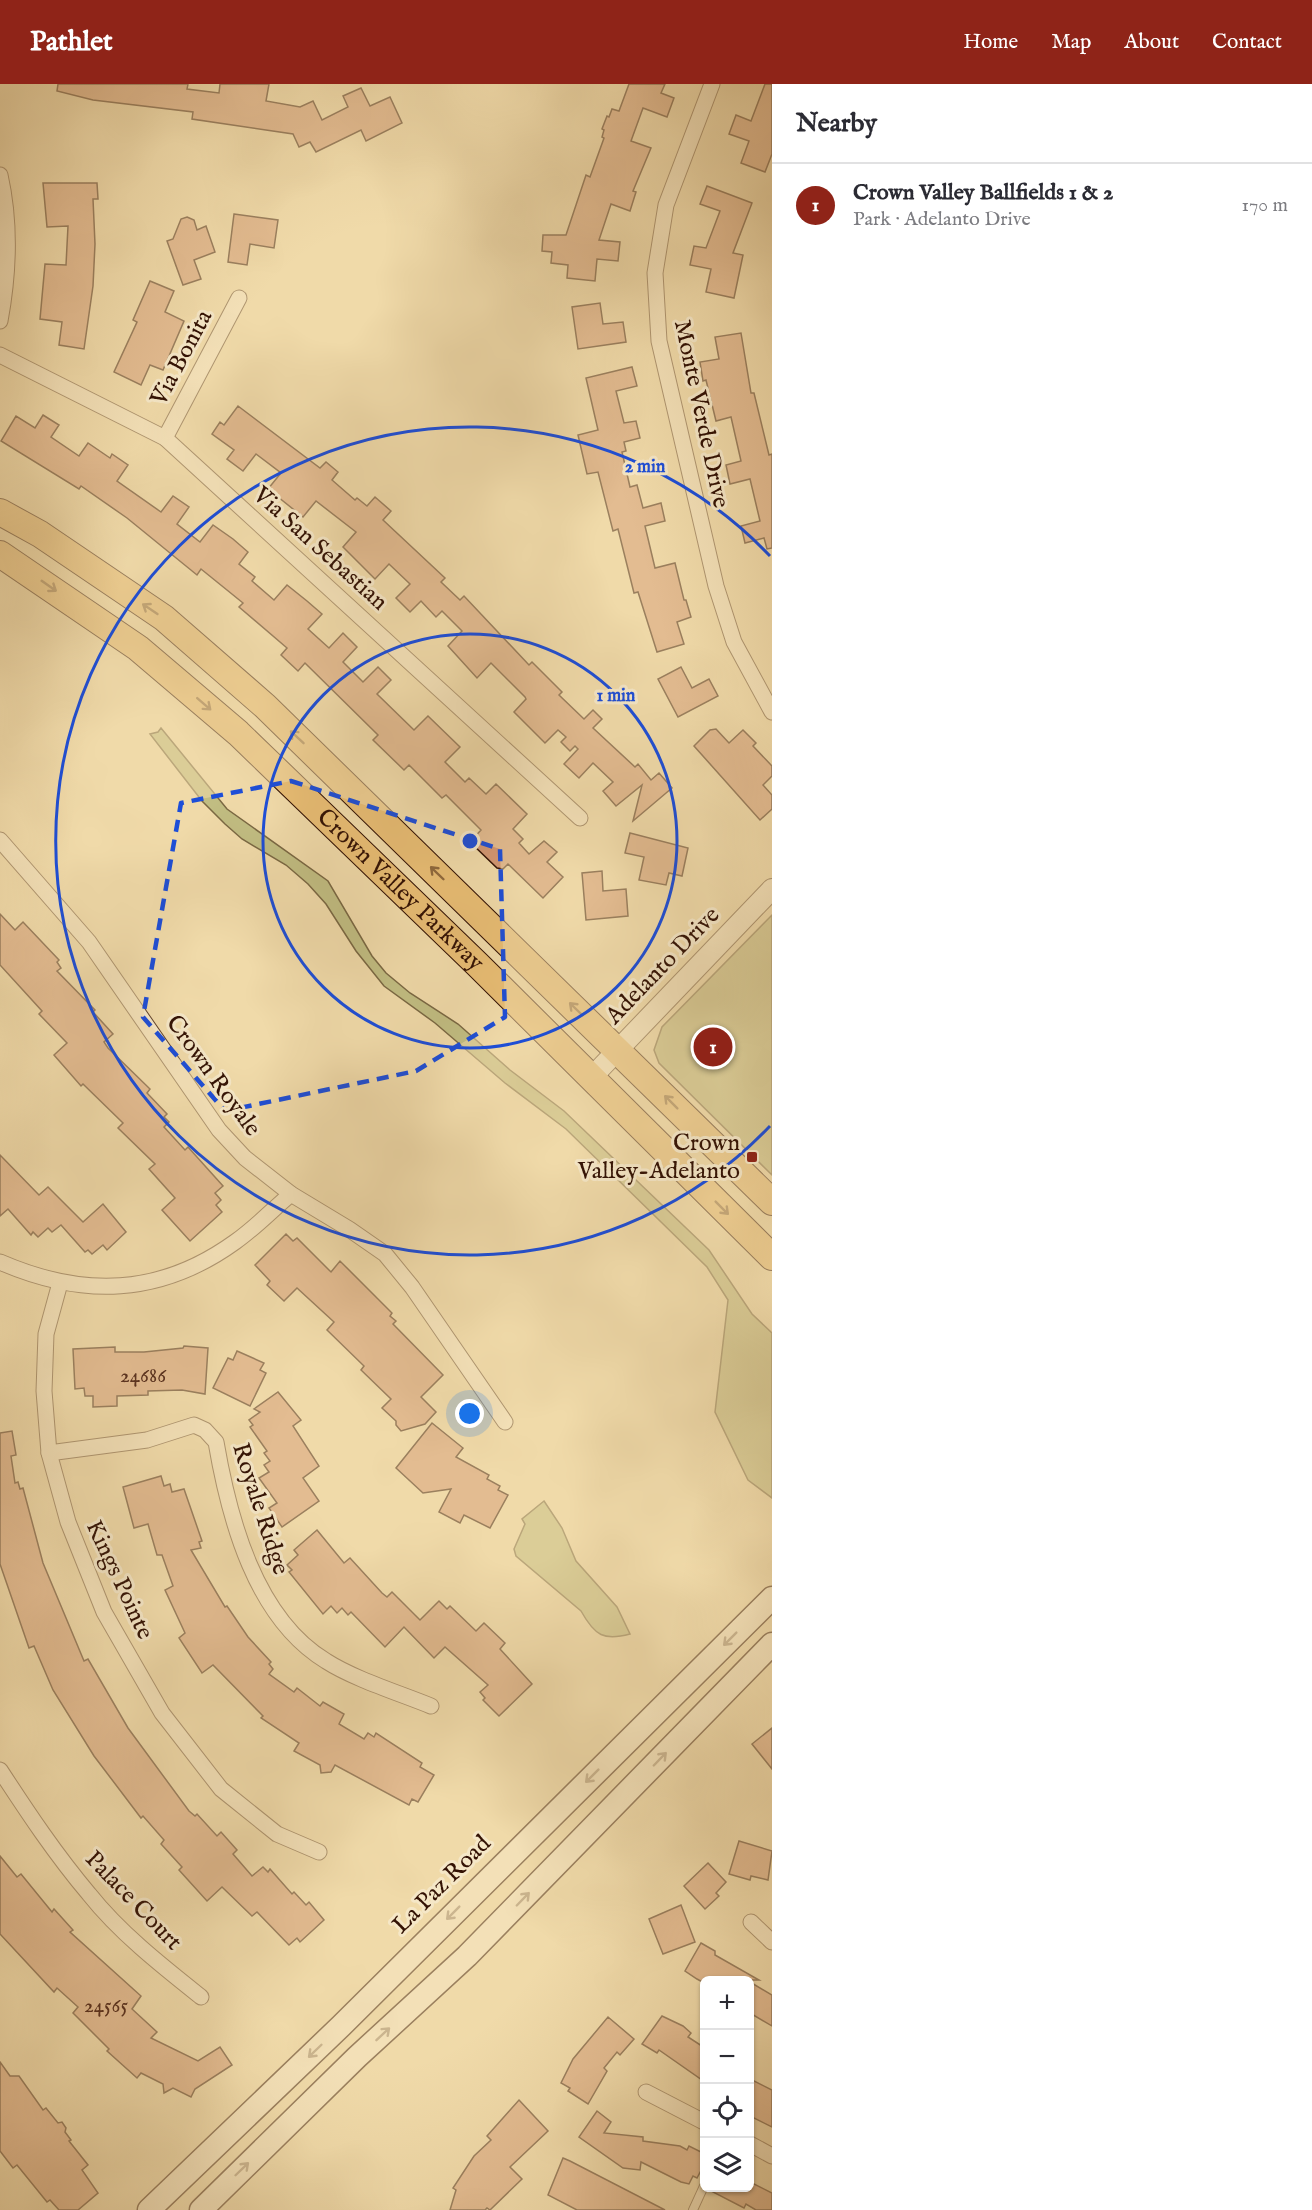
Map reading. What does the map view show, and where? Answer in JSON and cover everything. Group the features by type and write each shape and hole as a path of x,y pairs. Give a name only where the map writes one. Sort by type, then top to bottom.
{"main road":[{"name":"Crown Valley Parkway","path":"0,512 40,534 164,618 190,641 334,772 772,1202"},
{"name":"Crown Valley Parkway","path":"0,554 138,648 238,733 772,1257"},
{"name":"La Paz Road","path":"149,2210 340,2026 772,1598"},
{"path":"201,2210 357,2057 467,1956 772,1644"}],"street":[{"name":"Monte Verde Drive","path":"712,84 666,205 656,273 658,341 716,586 734,642 772,712"},
{"path":"0,175 7,204 8,247 0,321"},
{"name":"Via Bonita","path":"165,438 239,298"},
{"name":"Via San Sebastian","path":"0,355 165,438 580,818"},
{"name":"Crown Royale","path":"0,840 89,942 219,1130 245,1158 291,1194 385,1254 412,1287 505,1422"},
{"name":"Adelanto Drive","path":"591,1078 772,889"},
{"path":"0,1262 60,1283 107,1288 151,1283 188,1271 236,1242 291,1194"},
{"name":"Kings Pointe","path":"60,1283 46,1334 44,1391 49,1453 68,1522 104,1612 162,1713 221,1789 277,1834 319,1852"},
{"name":"Royale Ridge","path":"49,1453 147,1440 194,1425 205,1430 216,1442 242,1544 252,1574 270,1605 305,1645 326,1662 431,1706"},
{"name":"Palace Court","path":"0,1770 31,1817 90,1896 157,1962 201,1996"},
{"path":"751,1922 772,1942"},
{"path":"646,2092 700,2119"},
{"path":"754,2146 772,2156"}],"lane":[{"path":"693,2210 702,2192"}],"highlighted area":[{"path":"291,781 500,849 505,1017 416,1071 225,1111 143,1017 181,803"}],"shaded area":[{"path":"161,728 227,809 328,881 372,956 386,973 410,993 458,1024 510,1070 564,1111 709,1250 752,1314 772,1333 772,1498 748,1480 715,1412 728,1300 707,1267 566,1129 505,1083 435,1023 384,986 356,951 326,904 308,884 286,865 242,839 202,801 150,734 158,732"},
{"path":"772,915 772,1175 659,1063 654,1050 662,1027"},
{"path":"544,1501 562,1528 576,1561 617,1607 630,1634 613,1637 596,1631 581,1611 516,1556 514,1549 525,1524 522,1519"}],"building":[{"path":"58,84 188,84 187,89 219,93 220,84 269,84 266,101 300,107 313,101 322,120 348,107 343,96 361,88 370,106 390,97 402,123 366,141 361,130 316,152 310,142 299,147 293,134 192,119 193,112 93,100 57,91"},
{"path":"629,84 665,84 661,93 674,98 667,117 643,108 631,141 651,148 633,191 636,192 630,211 611,204 599,240 620,242 618,261 597,259 595,281 567,278 568,265 551,263 552,252 542,251 543,235 566,235 586,175 590,177 604,138 602,129 607,116 609,117 612,109 619,111"},
{"path":"765,84 772,84 772,154 765,172 741,163 749,141 729,134 736,115 751,121"},
{"path":"43,183 97,183 98,199 93,199 95,244 93,286 84,349 59,345 62,322 40,319 45,264 66,265 68,226 47,227"},
{"path":"707,186 752,203 733,253 743,255 734,298 706,292 711,269 690,265 694,246 706,248 720,211 700,204"},
{"path":"234,214 278,220 274,248 250,244 247,265 228,262"},
{"path":"187,217 194,220 197,230 206,226 215,252 194,260 201,279 183,285 167,241 173,239 181,219"},
{"path":"150,281 174,291 165,312 184,321 163,370 150,365 141,385 114,372 137,322 133,320"},
{"path":"600,303 603,324 623,322 626,342 578,349 572,307"},
{"path":"741,333 751,393 754,393 769,455 772,454 772,548 767,549 764,538 745,543 741,526 760,521 750,479 730,484 726,465 741,461 731,417 716,421 706,380 703,381 700,362 719,359 715,337"},
{"path":"632,367 637,386 616,391 624,423 636,421 640,438 624,442 626,451 622,452 630,487 637,485 643,508 661,503 665,521 645,526 655,568 675,563 684,600 686,600 691,617 677,622 684,644 657,652 638,592 634,593 618,529 613,531 598,472 587,474 578,435 598,430 586,378"},
{"path":"238,406 320,468 326,462 338,472 332,480 355,500 357,498 367,506 375,497 391,511 383,520 445,578 441,582 460,600 464,596 529,665 532,662 562,692 559,695 584,719 593,710 602,719 593,728 635,767 638,764 651,780 659,773 672,788 633,821 642,785 616,806 603,791 613,782 593,763 579,778 564,764 578,749 575,746 570,751 561,742 566,737 558,730 545,743 514,712 526,699 525,697 491,663 477,678 448,646 462,631 442,611 436,617 421,601 410,612 396,598 410,584 389,564 375,579 343,547 356,532 316,501 303,517 268,489 281,473 256,454 243,471 227,459 234,450 212,434 220,422 224,425"},
{"path":"43,415 59,425 51,437 79,456 88,443 110,458 112,454 128,465 117,481 161,512 173,496 189,507 177,524 200,542 213,525 233,539 248,552 239,564 255,577 252,581 274,600 287,585 322,614 308,629 329,648 343,633 357,647 343,662 363,682 378,667 391,680 377,694 414,730 428,716 460,747 445,762 465,782 469,778 486,794 496,784 527,814 513,829 523,839 519,843 529,854 544,841 557,852 547,862 563,877 543,898 508,864 503,869 497,868 470,842 481,830 446,795 442,798 409,765 404,770 373,740 378,735 305,663 298,671 281,655 287,648 239,607 243,603 201,569 197,575 127,518 81,486 79,489 1,441 16,416 35,428"},
{"path":"681,667 692,688 709,679 718,696 678,717 658,679"},
{"path":"716,729 729,743 743,730 756,743 753,746 772,766 772,776 763,785 772,795 772,809 760,820 694,746 710,730"},
{"path":"630,833 688,848 682,876 669,873 666,885 639,880 644,857 625,853"},
{"path":"602,871 603,891 626,889 628,916 586,920 582,873"},
{"path":"0,914 15,930 23,922 59,960 57,962 61,968 57,971 95,1010 93,1012 113,1034 104,1042 108,1048 150,1089 147,1093 167,1114 164,1117 169,1122 164,1127 185,1150 188,1147 223,1186 215,1193 221,1200 216,1205 222,1212 190,1241 162,1210 175,1198 149,1169 155,1164 118,1128 123,1123 83,1084 81,1086 54,1055 67,1043 39,1014 42,1011 0,965"},
{"path":"0,1155 39,1195 48,1187 83,1222 103,1204 126,1232 107,1250 103,1245 92,1254 88,1250 85,1252 61,1225 52,1232 48,1228 38,1237 33,1232 31,1235 8,1209 0,1216"},
{"path":"286,1234 293,1241 297,1238 331,1272 340,1261 392,1313 390,1316 396,1321 393,1324 443,1375 421,1397 436,1412 425,1424 401,1431 396,1421 382,1408 391,1399 361,1370 364,1366 327,1330 334,1322 297,1288 284,1301 267,1285 270,1281 255,1265"},
{"path":"184,1346 208,1348 205,1394 182,1390 148,1391 148,1395 117,1396 117,1406 93,1407 93,1396 85,1396 84,1388 75,1389 73,1349 115,1347 115,1352 144,1352 183,1348"},
{"path":"237,1351 264,1363 260,1370 266,1373 250,1406 213,1388 228,1358 233,1360"},
{"path":"278,1392 301,1420 293,1426 319,1466 303,1478 319,1501 282,1527 269,1508 277,1503 259,1478 269,1472 264,1465 270,1461 264,1453 267,1451 250,1427 253,1425 249,1420 260,1412 254,1409"},
{"path":"432,1423 463,1448 456,1457 489,1475 487,1479 500,1486 498,1490 508,1495 490,1528 464,1515 460,1523 439,1512 451,1489 423,1493 396,1468"},
{"path":"12,1431 16,1455 11,1456 15,1483 18,1482 20,1489 23,1488 43,1563 84,1661 88,1659 128,1728 189,1811 195,1816 197,1814 217,1836 221,1832 237,1850 233,1854 252,1876 263,1867 268,1872 270,1869 292,1894 294,1892 306,1905 309,1902 324,1920 300,1942 297,1938 289,1945 257,1912 252,1916 222,1887 207,1901 179,1870 182,1867 161,1844 164,1840 143,1816 141,1818 94,1756 53,1690 34,1646 29,1648 0,1564 0,1433"},
{"path":"161,1476 164,1486 170,1484 172,1492 184,1489 202,1541 199,1542 201,1548 191,1550 225,1607 227,1606 248,1637 271,1662 269,1664 273,1669 269,1674 294,1692 297,1688 320,1706 323,1702 344,1714 339,1724 364,1739 368,1733 374,1737 376,1733 422,1763 420,1767 434,1775 418,1802 412,1799 409,1805 335,1765 331,1772 321,1773 320,1765 294,1751 299,1743 261,1718 263,1716 213,1665 202,1673 179,1638 185,1633 165,1590 173,1586 162,1555 157,1555 148,1524 134,1528 123,1487"},
{"path":"317,1530 344,1563 350,1558 382,1593 387,1597 392,1592 420,1620 439,1601 447,1609 450,1606 476,1631 484,1623 505,1643 500,1649 532,1684 499,1716 483,1700 485,1698 480,1692 488,1685 445,1647 434,1658 404,1627 385,1647 351,1612 348,1615 342,1608 337,1613 331,1606 323,1614 289,1572 292,1570 287,1565 298,1555 294,1550"},
{"path":"772,1728 772,1769 752,1744"},
{"path":"739,1841 772,1851 768,1880 751,1876 750,1880 729,1874"},
{"path":"0,1856 17,1877 21,1874 52,1912 54,1909 73,1930 70,1932 141,1996 132,2009 157,2032 151,2038 198,2061 220,2047 232,2065 195,2089 191,2097 173,2088 164,2093 163,2084 141,2073 137,2078 107,2051 109,2049 73,2013 78,2007 57,1988 54,1992 0,1934"},
{"path":"708,1863 726,1882 716,1893 719,1896 705,1909 684,1886"},
{"path":"681,1905 695,1942 663,1954 649,1919"},
{"path":"701,1943 715,1951 715,1955 752,1976 700,1976 700,1981 685,1971"},
{"path":"754,1984 772,1995 772,2026 754,2015"},
{"path":"662,2016 683,2026 691,2033 688,2037 700,2045 700,2079 659,2050 657,2053 642,2044"},
{"path":"608,2017 634,2039 620,2055 617,2052 604,2068 607,2071 588,2104 568,2091 570,2088 561,2083 573,2059"},
{"path":"0,2062 10,2076 19,2076 43,2110 46,2108 58,2123 62,2122 71,2140 69,2141 88,2165 82,2170 98,2193 78,2210 59,2210 50,2200 47,2202 17,2165 13,2168 0,2151"},
{"path":"754,2081 772,2090 772,2127 754,2118"},
{"path":"519,2100 548,2131 510,2167 522,2179 490,2210 487,2208 485,2210 450,2210 456,2190 453,2188 474,2156 491,2140 487,2136"},
{"path":"597,2111 611,2122 604,2133 643,2137 643,2141 680,2146 687,2150 689,2146 700,2152 700,2172 697,2178 693,2176 689,2184 641,2162 640,2170 623,2168 579,2137"},
{"path":"563,2158 665,2210 577,2210 548,2195"},
{"path":"754,2184 772,2193 772,2210 756,2210 746,2204 744,2208 713,2192 754,2192"}],"place":[{"name":"Crown Valley Ballfields 1 & 2","path":"713,1047"},
{"name":"Crown Valley-Adelanto","path":"752,1157"}]}
